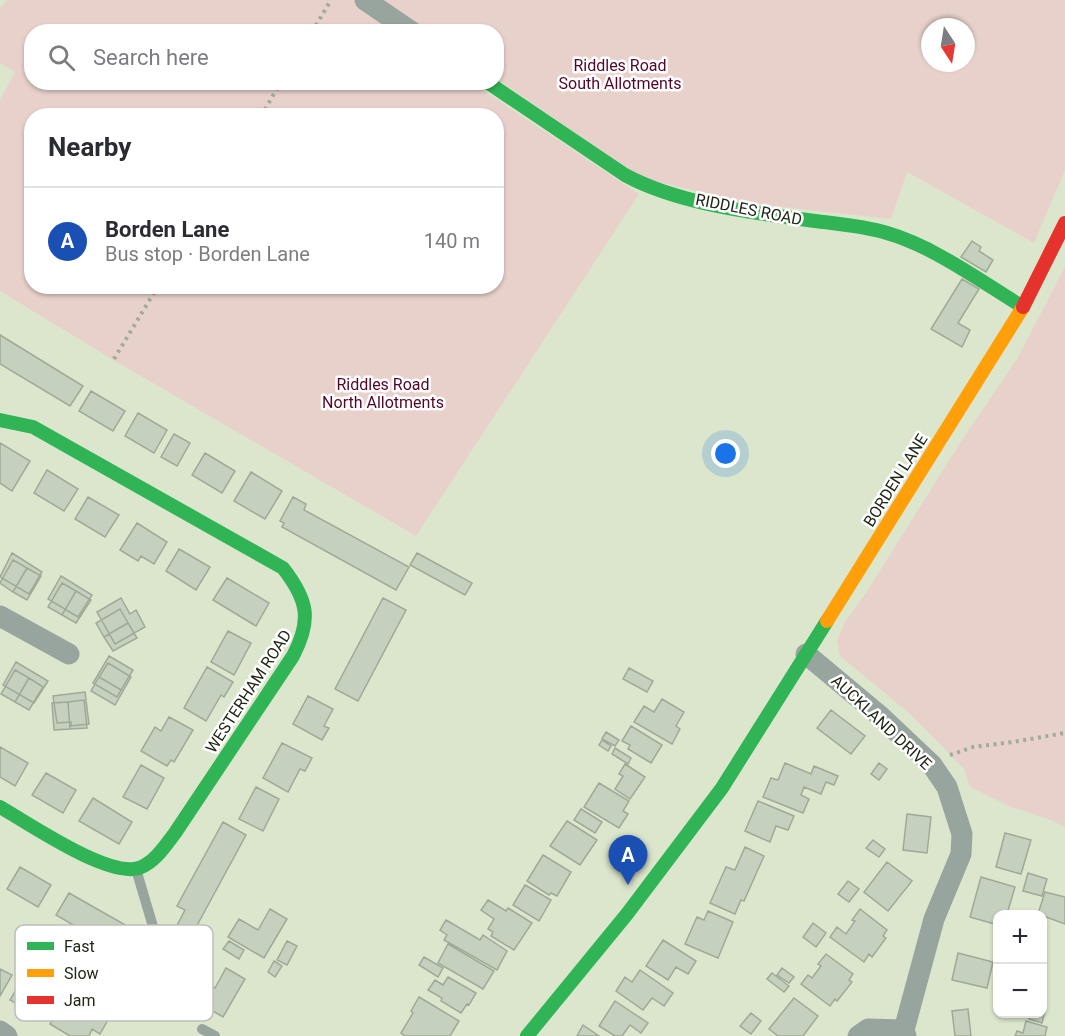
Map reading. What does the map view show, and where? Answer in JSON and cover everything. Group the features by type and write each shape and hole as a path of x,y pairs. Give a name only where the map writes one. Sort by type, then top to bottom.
{"street":[{"path":"365,0 400,24"},
{"name":"RIDDLES ROAD","path":"499,90 643,186 663,193 757,213 887,233 921,246 1023,307"},
{"name":"BORDEN LANE","path":"527,1036 627,914 722,788 1023,307 1065,223"},
{"name":"WESTERHAM ROAD","path":"0,420 33,428 283,568 296,584 303,598 306,626 303,640 169,840 158,855 136,869"},
{"path":"0,616 69,654"},
{"name":"AUCKLAND DRIVE","path":"806,654 879,714 932,765 947,787 963,834 961,854 934,919 905,1033"},
{"path":"0,807 94,860 125,870 136,869"},
{"path":"858,1036 868,1029 905,1033"},
{"path":"0,1031 7,1036"}],"lane":[{"path":"136,869 153,925"},
{"path":"202,1029 215,1036"}],"path":[{"path":"317,24 331,0"},
{"path":"266,108 276,90"},
{"path":"114,359 153,294"},
{"path":"950,755 973,747 1065,733"}],"green space":[{"name":"Riddles Road North Allotments","path":"7,0 352,0 388,24 24,24 24,90 483,90 639,194 416,536 115,361 0,291 0,100 15,72 0,63 0,8"},
{"name":"Riddles Road South Allotments","path":"382,0 1065,0 1065,170 1034,243 907,172 891,219 745,203 642,178 504,84 504,24 418,24"},
{"path":"1065,267 1065,827 1009,806 970,787 964,769 933,737 909,713 840,656 837,640 845,622 1017,359"}],"building":[{"path":"972,241 981,247 979,251 993,260 986,272 961,257"},
{"path":"962,279 979,289 958,323 970,330 962,347 931,329"},
{"path":"0,335 83,386 70,406 0,364"},
{"path":"91,391 125,411 113,431 79,411"},
{"path":"138,413 167,430 154,453 125,436"},
{"path":"174,434 190,443 177,466 161,457"},
{"path":"0,443 30,461 12,491 0,483"},
{"path":"205,453 235,471 222,493 192,475"},
{"path":"47,470 78,489 64,511 34,493"},
{"path":"251,472 282,491 265,519 234,501"},
{"path":"88,497 119,515 105,537 75,519"},
{"path":"293,497 306,504 304,510 409,567 396,590 282,527 284,523 280,521"},
{"path":"137,523 167,542 154,564 141,556 138,561 120,550"},
{"path":"179,549 210,567 196,590 166,571"},
{"path":"12,553 42,572 29,594 0,577"},
{"path":"417,553 472,583 465,595 410,565"},
{"path":"13,560 27,568 13,592 0,583"},
{"path":"27,568 41,576 27,600 13,592"},
{"path":"61,576 92,595 78,617 48,599"},
{"path":"227,578 269,603 256,626 213,600"},
{"path":"62,583 76,591 62,615 48,607"},
{"path":"76,591 91,600 76,623 62,615"},
{"path":"121,598 130,614 136,610 145,627 115,644 97,612"},
{"path":"383,598 406,610 358,701 335,689"},
{"path":"120,609 128,623 104,637 96,623"},
{"path":"128,623 137,638 113,651 104,637"},
{"path":"228,631 251,643 234,675 211,662"},
{"path":"109,656 133,670 117,697 93,683"},
{"path":"16,662 48,681 34,703 3,685"},
{"path":"108,663 131,677 123,691 99,677"},
{"path":"207,667 233,682 224,697 221,695 206,721 184,708"},
{"path":"629,668 653,681 647,692 623,679"},
{"path":"15,670 29,678 15,702 1,694"},
{"path":"99,677 123,691 115,705 91,691"},
{"path":"29,678 43,687 29,710 15,702"},
{"path":"85,692 89,724 71,726 71,722 57,723 53,696"},
{"path":"308,696 333,709 324,726 329,728 322,740 293,724"},
{"path":"662,699 684,712 676,726 680,729 672,744 634,722 644,706 654,712"},
{"path":"84,700 87,728 70,729 68,702"},
{"path":"68,702 70,729 54,730 52,703"},
{"path":"831,710 865,736 851,754 817,728"},
{"path":"169,717 193,730 174,762 171,760 167,766 141,751 155,727 161,731"},
{"path":"631,726 662,745 651,763 628,749 630,745 622,741"},
{"path":"606,732 619,740 615,746 602,739"},
{"path":"602,740 611,746 608,751 599,745"},
{"path":"282,743 312,758 305,771 300,769 288,792 263,778"},
{"path":"0,747 28,763 15,786 0,777"},
{"path":"615,748 631,758 628,764 612,754"},
{"path":"785,763 811,774 814,766 838,776 834,785 826,782 821,794 804,787 801,795 809,799 803,813 763,797 771,778 778,780"},
{"path":"879,763 887,769 879,780 871,774"},
{"path":"625,764 645,777 630,799 615,789 623,776 619,774"},
{"path":"141,765 164,778 147,809 123,797"},
{"path":"46,773 76,790 63,813 32,795"},
{"path":"599,783 629,801 623,811 628,814 619,828 584,807"},
{"path":"256,787 279,799 263,831 239,819"},
{"path":"93,798 132,822 119,844 79,821"},
{"path":"758,801 794,816 788,830 776,826 770,842 745,831"},
{"path":"581,809 602,822 595,833 574,820"},
{"path":"907,814 931,817 927,853 903,850"},
{"path":"567,821 597,840 580,865 550,846"},
{"path":"223,822 246,835 197,925 177,925 185,910 177,906"},
{"path":"1005,833 1031,840 1021,874 996,867"},
{"path":"873,840 885,849 879,857 866,848"},
{"path":"745,847 764,856 744,901 741,900 735,914 710,903 726,867 735,870"},
{"path":"543,855 571,872 557,896 551,893 549,895 527,881"},
{"path":"887,862 912,881 888,911 864,892"},
{"path":"20,867 51,885 38,907 7,889"},
{"path":"1028,873 1047,879 1042,896 1023,891"},
{"path":"981,877 1015,887 1008,910 993,910 993,924 970,917"},
{"path":"848,881 859,889 849,902 838,894"},
{"path":"525,885 551,900 539,921 513,905"},
{"path":"1045,892 1065,897 1065,924 1047,917 1047,910 1039,910"},
{"path":"69,893 125,925 73,925 56,915"},
{"path":"488,900 506,911 508,908 532,923 514,950 491,936 493,932 488,929 494,919 481,910"},
{"path":"270,909 287,919 264,958 228,937 239,919 258,930"},
{"path":"860,909 887,930 883,936 886,938 872,957 869,954 864,962 830,937 837,927 846,934"},
{"path":"708,911 733,922 718,958 685,944 697,917 704,920"},
{"path":"446,920 480,940 483,935 507,951 497,970 444,940 447,935 440,930"},
{"path":"813,923 826,933 816,947 803,937"},
{"path":"663,940 696,961 688,974 676,967 668,980 646,966"},
{"path":"229,941 244,950 239,959 223,949"},
{"path":"287,941 297,946 287,965 277,960"},
{"path":"448,944 494,971 483,989 438,963"},
{"path":"958,953 993,962 987,988 952,980"},
{"path":"826,954 853,974 849,980 852,982 830,1006 801,984 808,975 812,978 821,966 818,964"},
{"path":"424,957 443,968 438,977 419,965"},
{"path":"274,961 282,966 275,977 268,972"},
{"path":"226,968 245,979 223,1017 213,1011 213,987 215,988"},
{"path":"782,968 794,977 789,983 777,975"},
{"path":"0,969 12,975 0,996"},
{"path":"640,970 673,993 664,1006 652,998 643,1010 616,991 625,977 632,982"},
{"path":"772,973 789,986 784,992 767,979"},
{"path":"448,977 476,993 461,1013 428,990 435,980 443,985"},
{"path":"15,992 15,1003 10,1000"},
{"path":"419,997 459,1021 450,1036 405,1036 401,1033"},
{"path":"794,998 818,1016 803,1036 778,1036 769,1029"},
{"path":"615,1001 648,1023 641,1033 630,1025 622,1036 615,1036 599,1026"},
{"path":"968,1009 971,1036 955,1036 952,1011"},
{"path":"751,1013 761,1021 751,1034 740,1026"},
{"path":"1029,1018 1043,1018 1042,1023"},
{"path":"52,1021 107,1021 100,1034 92,1029 89,1036 70,1036 50,1024"},
{"path":"1026,1021 1047,1027 1045,1036 1015,1036 1017,1031 1023,1033"},
{"path":"583,1025 599,1036 577,1036"}],"traffic: fast":[{"path":"499,90 625,175 646,185 717,206 887,233 939,256 1023,307"},
{"path":"0,420 33,427 283,568 298,590 305,621 293,656 175,833 150,862 139,868 125,869 108,865 68,847 0,807"},
{"path":"527,1036 627,914 722,788 827,621"}],"traffic: slow":[{"path":"827,621 1023,307"}],"traffic: jam":[{"path":"1023,307 1065,223"}],"place":[{"name":"Borden Lane","path":"628,885"}]}
